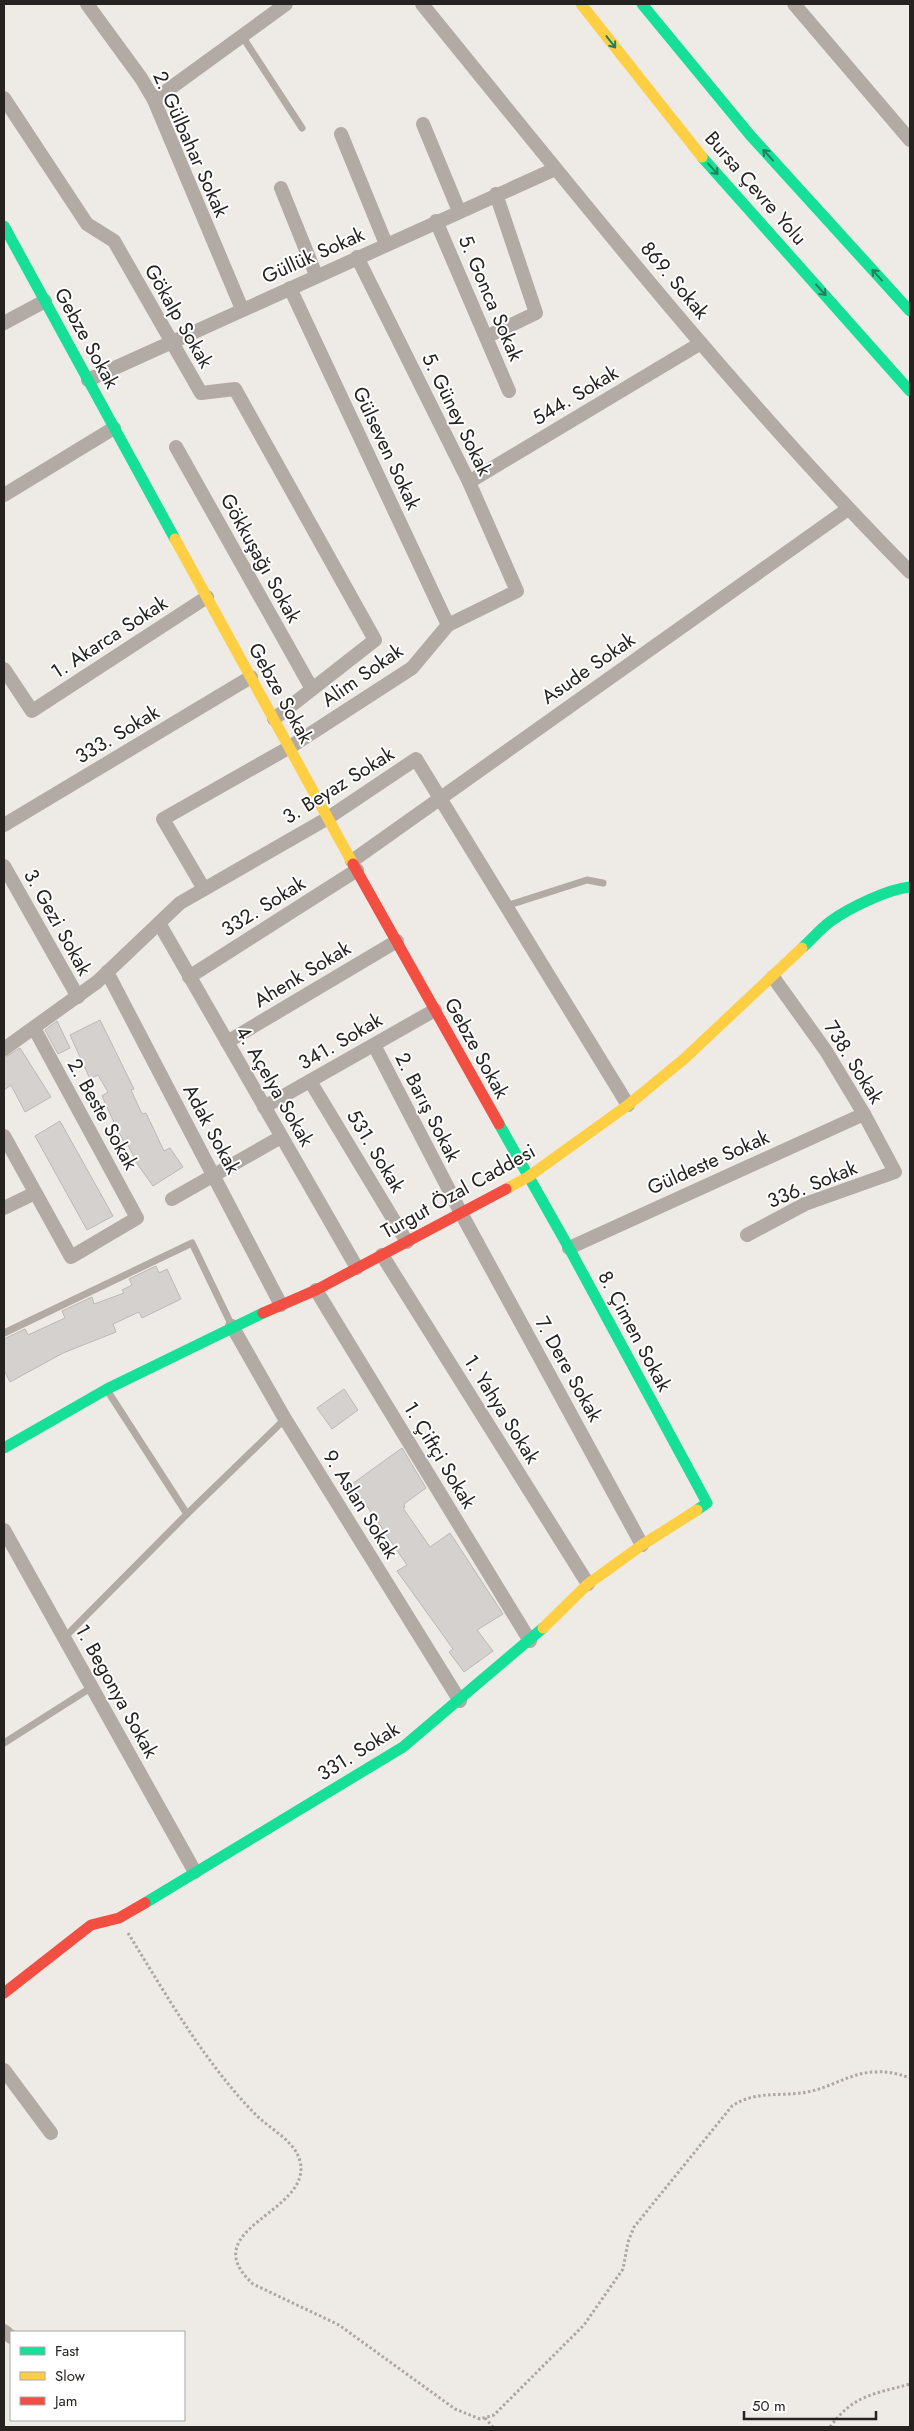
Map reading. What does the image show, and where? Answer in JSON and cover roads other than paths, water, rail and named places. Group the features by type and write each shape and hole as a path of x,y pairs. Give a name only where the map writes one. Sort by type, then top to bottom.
{"main road":[{"name":"Bursa Çevre Yolu","path":"581,4 693,147 910,391"},
{"name":"Bursa Çevre Yolu","path":"642,4 750,135 910,311"},
{"name":"Gebze Sokak","path":"4,226 328,818 528,1178"},
{"name":"Turgut Özal Caddesi","path":"4,1448 107,1389 232,1326 316,1290 528,1178 628,1105 684,1059 832,922 865,903 901,888 910,887"},
{"name":"8. Çimen Sokak","path":"528,1178 569,1248 707,1503"},
{"name":"331. Sokak","path":"4,1993 91,1925 119,1918 403,1747 460,1701 530,1640 588,1584 642,1545 707,1503"}],"street":[{"name":"2. Gülbahar Sokak","path":"87,4 141,78 154,100 242,310"},
{"path":"154,100 286,4"},
{"name":"869. Sokak","path":"422,4 555,168 701,343 848,509 910,572"},
{"path":"794,4 910,140"},
{"name":"Gökalp Sokak","path":"4,98 87,224 114,241 201,393 235,389 375,640 312,689"},
{"path":"423,124 459,211"},
{"path":"341,134 386,244"},
{"name":"Güllük Sokak","path":"88,380 555,168"},
{"path":"281,188 316,276"},
{"path":"486,337 536,313 496,194"},
{"name":"5. Gonca Sokak","path":"436,221 510,391"},
{"name":"5. Güney Sokak","path":"357,257 469,482 517,592 448,625"},
{"name":"Gülseven Sokak","path":"290,288 448,625"},
{"path":"4,323 45,301"},
{"name":"544. Sokak","path":"469,482 701,343"},
{"path":"4,495 114,428"},
{"name":"Gökkuşağı Sokak","path":"176,447 312,689"},
{"name":"Asude Sokak","path":"355,865 440,797 848,509"},
{"name":"1. Akarca Sokak","path":"4,669 32,711 207,597"},
{"name":"Alim Sokak","path":"204,889 163,819 290,747 412,668 448,625"},
{"name":"333. Sokak","path":"4,825 251,677"},
{"path":"274,719 312,689"},
{"name":"3. Beyaz Sokak","path":"4,1048 78,997 180,903 328,818 416,759 628,1105"},
{"name":"332. Sokak","path":"189,976 355,865"},
{"name":"3. Gezi Sokak","path":"4,866 78,997"},
{"name":"4. Açelya Sokak","path":"158,923 357,1268"},
{"name":"Ahenk Sokak","path":"227,1042 397,941"},
{"name":"Adak Sokak","path":"107,972 281,1305"},
{"name":"738. Sokak","path":"774,977 826,1051 864,1114 894,1172"},
{"name":"341. Sokak","path":"264,1107 435,1010"},
{"name":"2. Beste Sokak","path":"34,1028 137,1218 71,1256 35,1193"},
{"name":"2. Barış Sokak","path":"374,1045 461,1213"},
{"name":"531. Sokak","path":"310,1081 407,1242"},
{"name":"Güldeste Sokak","path":"569,1248 864,1114"},
{"path":"4,1136 35,1193 4,1208"},
{"path":"172,1199 281,1137"},
{"name":"336. Sokak","path":"747,1235 804,1204 894,1172"},
{"name":"7. Dere Sokak","path":"461,1213 642,1545"},
{"name":"1. Yahya Sokak","path":"382,1255 588,1584"},
{"name":"1. Çiftçi Sokak","path":"316,1290 530,1640"},
{"name":"9. Aslan Sokak","path":"232,1326 285,1419 460,1701"},
{"name":"1. Begonya Sokak","path":"4,1530 195,1872"},
{"path":"4,2070 51,2133"}],"lane":[{"path":"242,36 302,128"},
{"path":"506,906 587,880 603,883"},
{"path":"4,1333 192,1243 232,1326"},
{"path":"107,1389 186,1514"},
{"path":"64,1638 186,1514 285,1419"},
{"path":"4,1743 92,1687"}]}
